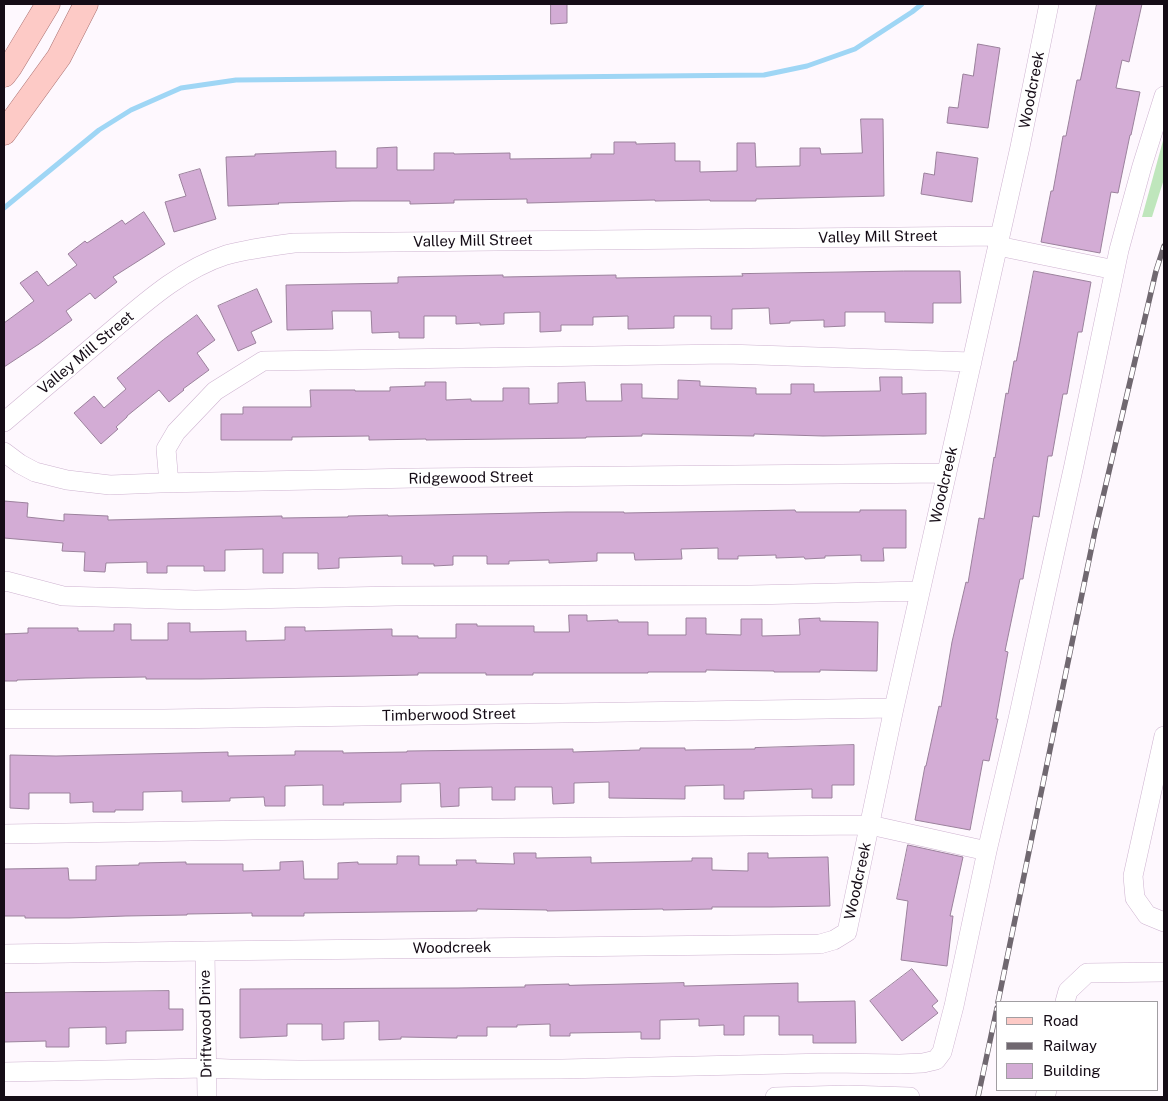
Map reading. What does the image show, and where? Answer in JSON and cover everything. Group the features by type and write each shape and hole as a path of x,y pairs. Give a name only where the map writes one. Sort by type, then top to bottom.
{"main road":[{"path":"4,74 48,4"},
{"path":"4,133 59,57 86,4"}],"street":[{"name":"Woodcreek","path":"4,954 820,944 834,940 847,932 894,708 1020,147 1049,4"},
{"path":"4,1072 206,1068 562,1070 829,1063 900,1064 923,1063 936,1060 942,1052 954,1006 1074,465 1119,250 1164,96"},
{"name":"Valley Mill Street","path":"4,422 166,287 193,270 226,256 263,247 294,243 999,241 1115,270"},
{"path":"169,483 166,449 176,432 215,391 263,361 726,354 972,362"},
{"name":"Ridgewood Street","path":"4,452 35,472 67,480 110,485 396,479 947,473"},
{"path":"4,582 63,596 194,600 920,591"},
{"name":"Timberwood Street","path":"4,719 154,719 894,708"},
{"path":"1164,736 1133,876 1135,898 1147,915 1164,922"},
{"path":"4,834 870,825 987,852"},
{"name":"Driftwood Drive","path":"205,951 207,1097"},
{"path":"1065,1001 1068,991 1087,974 1164,972"},
{"path":"775,1097 910,1097"}],"green space":[{"path":"1164,137 1164,179 1152,217 1142,217"}],"building":[{"path":"551,4 567,4 567,23 551,24"},
{"path":"1097,4 1142,4 1129,62 1122,60 1116,88 1140,92 1118,193 1111,192 1100,253 1041,242 1063,136 1066,136 1077,80 1080,80"},
{"path":"978,44 1000,48 988,128 947,123 949,107 958,108 963,74 973,76"},
{"path":"861,119 883,119 884,196 756,199 756,201 655,200 527,203 527,199 454,200 454,203 410,204 410,201 352,201 228,206 226,157 336,151 336,168 377,168 377,148 397,147 397,170 434,170 434,153 510,153 510,159 591,158 591,154 614,154 614,142 636,142 636,144 675,143 675,161 700,161 700,172 737,171 737,143 755,143 756,167 800,166 800,148 820,148 821,154 862,153"},
{"path":"937,152 978,158 972,202 921,194 924,173 934,175"},
{"path":"200,169 216,219 174,232 165,202 186,196 179,175"},
{"path":"144,212 165,244 113,277 117,282 95,299 90,293 66,311 72,320 4,367 4,323 34,301 20,283 37,271 48,286 77,265 68,254 85,241 87,243 122,220 125,224"},
{"path":"960,271 961,303 933,303 933,323 885,322 885,312 845,312 845,326 824,327 824,320 790,321 790,323 770,324 769,308 732,309 732,329 711,329 711,316 674,316 674,328 628,329 628,316 593,317 593,325 561,325 561,331 540,332 540,312 504,313 504,324 480,325 480,323 456,324 456,316 424,316 424,338 399,338 399,332 372,333 371,311 332,311 333,329 287,330 286,285 398,283 398,277 616,275 616,278"},
{"path":"1034,271 1091,282 1082,332 1078,332 1067,394 1063,394 1052,456 1048,456 1039,517 1033,516 1023,579 1020,579 1005,651 1008,652 996,719 998,719 989,761 983,760 970,830 915,820 925,766 939,706 941,707 952,642 966,582 968,583 979,518 984,519 1006,393 1008,394 1014,361 1016,361"},
{"path":"257,289 272,322 251,332 256,343 238,351 218,306"},
{"path":"197,315 215,340 197,353 209,370 169,402 159,390 127,416 116,427 118,429 101,444 74,413 94,396 104,408 126,389 117,378"},
{"path":"880,377 902,377 902,394 926,393 926,434 823,436 754,434 754,436 642,434 642,436 586,438 426,440 369,440 369,436 292,437 292,440 221,440 221,414 243,414 243,407 311,407 310,390 390,391 390,387 425,386 425,382 446,382 446,400 503,401 503,388 529,388 529,404 558,403 558,383 585,382 586,401 622,401 621,384 642,384 642,398 678,399 678,380 700,381 700,386 756,388 756,394 791,394 791,384 814,384 814,392 880,391"},
{"path":"4,501 28,503 27,517 64,521 64,514 108,516 108,520 567,512 795,510 796,512 860,512 860,510 906,510 906,548 883,548 884,561 861,561 861,555 825,556 825,558 805,559 804,557 776,558 776,555 738,556 738,559 718,559 718,548 681,549 682,559 635,560 634,553 597,553 597,561 549,563 549,560 509,561 509,564 487,564 487,556 453,556 453,565 434,566 434,564 402,564 402,556 339,558 339,568 318,569 318,553 283,553 283,573 263,573 263,549 225,550 225,571 204,571 204,566 167,566 167,573 147,573 147,562 106,563 105,572 84,571 85,552 62,551 63,543 4,538"},
{"path":"569,615 587,615 587,621 618,620 618,622 648,622 648,635 686,635 686,618 706,618 706,634 741,635 741,619 762,619 762,636 800,635 799,619 820,618 820,621 878,622 877,671 820,670 820,672 774,672 706,670 706,672 533,673 533,675 418,673 418,675 201,679 146,679 146,677 4,681 4,634 28,633 28,628 78,628 78,631 114,631 114,624 131,624 131,640 168,640 168,623 190,623 190,632 246,631 246,641 285,640 285,627 305,627 305,631 392,629 392,636 456,638 456,624 534,626 534,632 569,632"},
{"path":"854,745 854,785 832,785 832,798 812,798 812,789 744,791 744,799 724,799 724,785 685,786 685,799 609,798 609,782 574,783 574,803 553,804 552,787 515,787 515,800 492,800 492,787 459,788 459,806 441,807 440,783 401,784 401,802 323,805 323,785 285,786 285,806 265,806 264,797 230,798 230,801 182,802 182,791 143,792 143,810 93,812 93,802 70,803 70,793 29,793 29,809 10,808 10,755 56,756 228,752 228,756 295,755 295,751 343,751 343,753 573,749 573,752 640,750 640,748 685,748 685,750"},
{"path":"908,845 963,857 950,916 953,916 947,966 901,960 908,901 897,899"},
{"path":"514,853 536,853 536,858 591,857 591,863 692,861 692,858 712,858 712,870 748,871 748,853 768,853 768,858 828,857 830,906 547,911 477,909 477,911 304,913 304,916 252,916 252,913 69,918 4,916 4,869 68,868 69,880 96,880 96,866 186,862 186,864 243,864 243,871 280,870 280,862 303,861 304,879 338,879 338,863 397,864 397,856 419,856 419,865 457,865 456,860 476,860 476,863 514,864"},
{"path":"912,969 938,1001 932,1006 938,1013 902,1041 870,1001"},
{"path":"684,983 684,986 798,983 798,1002 855,1001 856,1043 813,1043 813,1035 779,1035 779,1016 744,1016 744,1035 724,1035 724,1025 699,1026 699,1019 660,1020 660,1039 641,1039 641,1032 570,1033 570,1036 550,1036 550,1024 487,1027 487,1036 457,1036 457,1038 401,1037 401,1039 379,1040 379,1021 344,1022 344,1039 322,1040 322,1024 287,1024 287,1036 240,1038 240,989 457,988 569,984"},
{"path":"169,991 169,1009 183,1009 183,1030 126,1031 126,1043 106,1044 106,1027 69,1028 69,1047 46,1047 46,1041 4,1042 4,993"}],"waterway":[{"path":"4,208 99,130 131,110 181,88 236,80 764,75 807,66 855,49 922,4"}],"railway":[{"path":"998,1001 1095,531 1156,271 1164,246"},
{"path":"978,1097 996,1013"}]}
